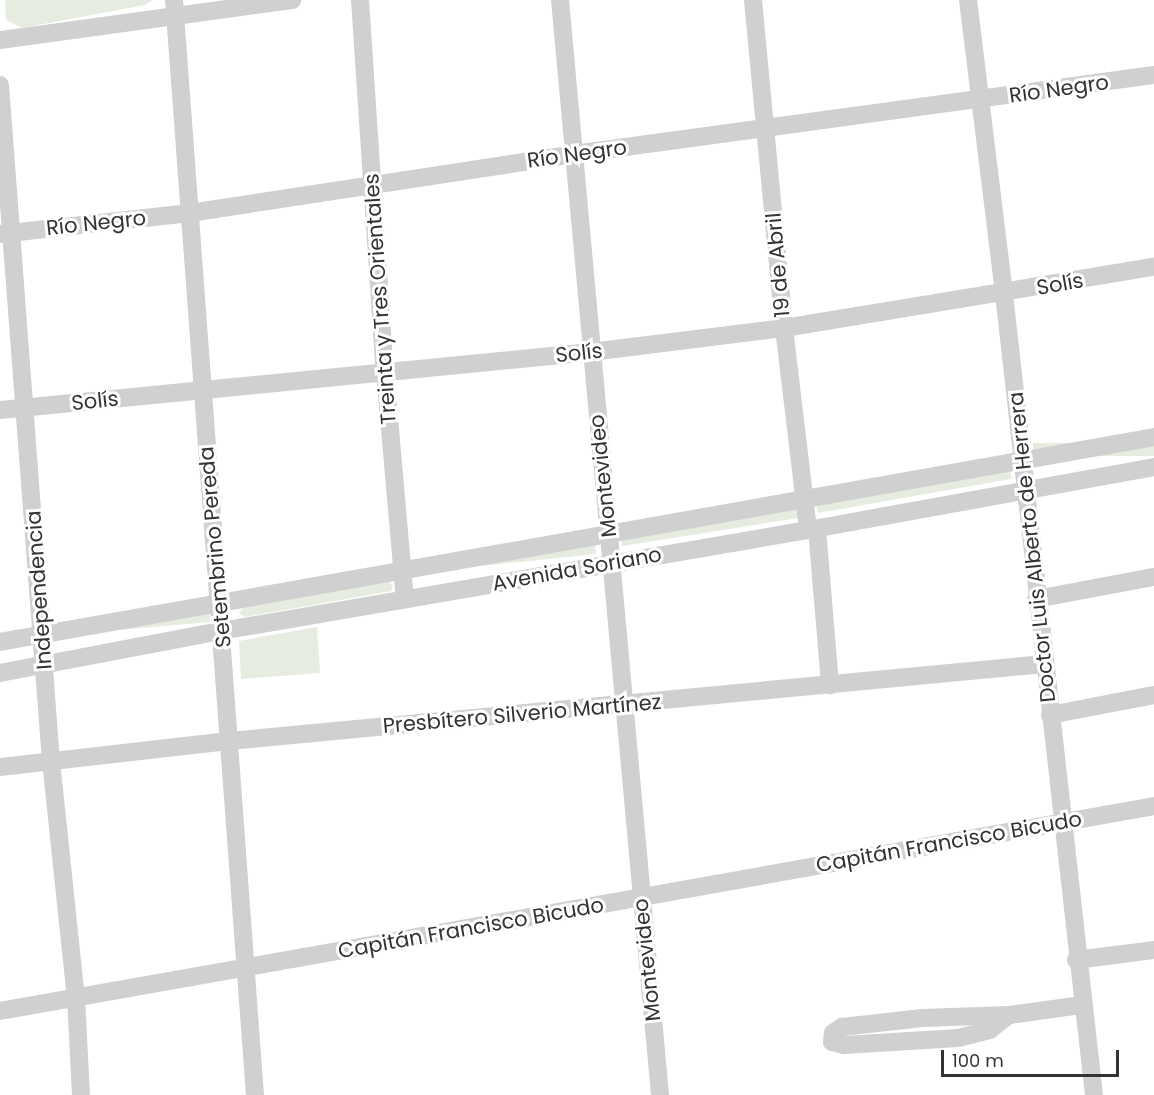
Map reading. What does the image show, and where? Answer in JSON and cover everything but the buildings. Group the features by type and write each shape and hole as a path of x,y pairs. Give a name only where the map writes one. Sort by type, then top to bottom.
{"street":[{"path":"0,40 174,8 292,0"},
{"name":"Treinta y Tres Orientales","path":"360,0 384,372 405,598"},
{"name":"Montevideo","path":"560,0 612,563 622,705 660,1095"},
{"name":"19 de Abril","path":"753,0 784,328 804,499 812,530 830,685"},
{"name":"Doctor Luis Alberto de Herrera","path":"968,0 1004,294 1076,960 1094,1095"},
{"name":"Setembrino Pereda","path":"174,8 255,1095"},
{"name":"Río Negro","path":"6,233 190,213 371,183 765,128 980,101 1154,75"},
{"name":"Independencia","path":"0,85 6,233 26,408 51,762 76,997 81,1095"},
{"name":"Solís","path":"0,410 591,352 784,328 1004,294 1154,267"},
{"name":"Avenida Soriano","path":"0,642 1154,437"},
{"name":"Avenida Soriano","path":"0,673 222,630 812,530 1154,467"},
{"path":"1036,600 1154,577"},
{"name":"Presbítero Silverio Martínez","path":"0,766 229,741 1044,664"},
{"path":"1050,715 1154,695"},
{"name":"Capitán Francisco Bicudo","path":"0,1011 1154,806"},
{"path":"1076,960 1154,950"},
{"path":"1009,1015 990,1030 957,1038 844,1046 832,1041 833,1033 842,1027 922,1018 1009,1015 1082,1005"}],"shaded area":[{"path":"5,0 153,0 145,5 22,28 6,20"},
{"path":"1033,443 1154,443 1154,456 1033,456"},
{"path":"1010,468 1012,479 818,513 816,502"},
{"path":"798,506 800,518 622,546 620,534"},
{"path":"595,545 596,554 412,573 411,564"},
{"path":"388,581 393,586 391,591 245,617 239,613 243,608"},
{"path":"209,611 210,622 55,636 54,625"},
{"path":"317,627 320,673 241,679 239,641"}]}
